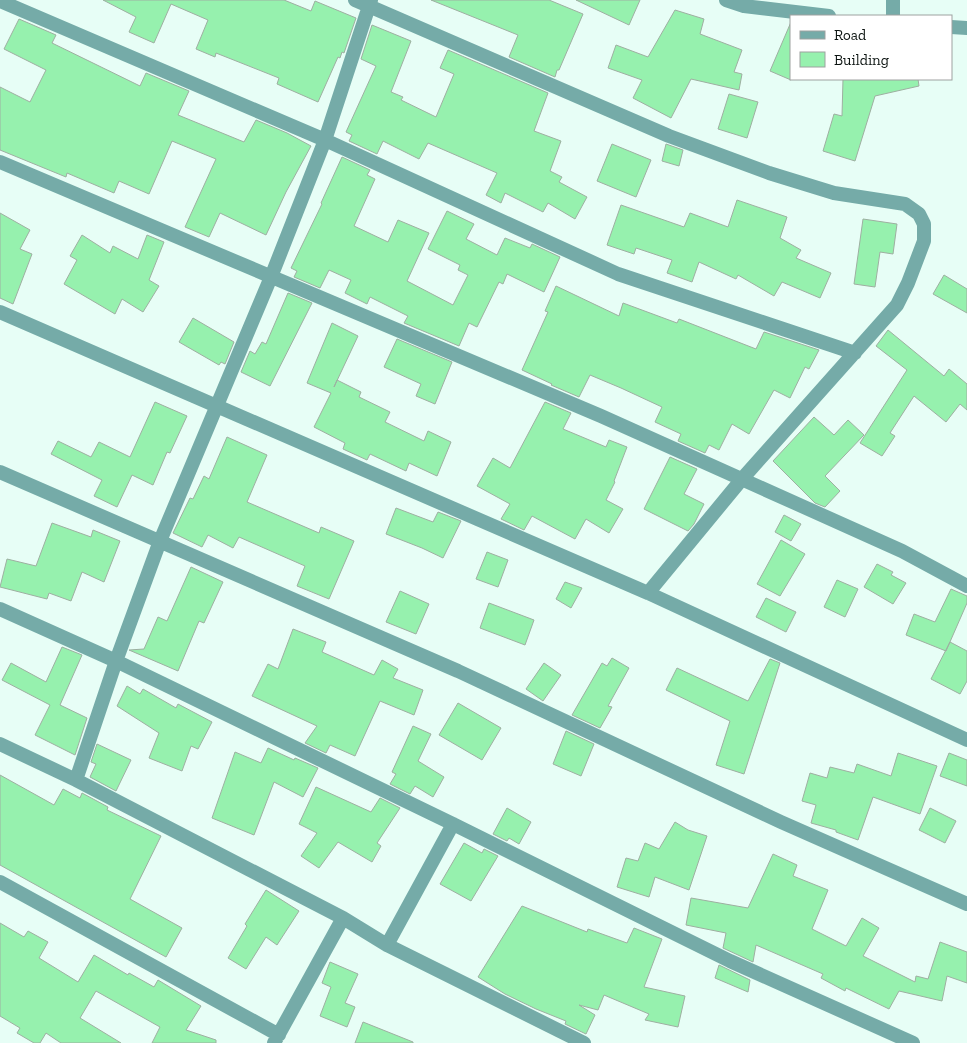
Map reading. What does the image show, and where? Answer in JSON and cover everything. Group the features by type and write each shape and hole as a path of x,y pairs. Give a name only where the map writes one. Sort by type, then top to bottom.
{"street":[{"path":"355,0 370,3 668,136 769,173 834,193 905,204 919,214 924,224 924,241 908,283 897,305 742,479 648,594"},
{"path":"726,0 744,6 820,15"},
{"path":"893,0 893,15"},
{"path":"0,1 325,140 618,274 855,353"},
{"path":"76,780 116,661 160,541 218,407 325,140 370,3"},
{"path":"952,27 967,28"},
{"path":"0,162 601,416 902,551 967,586"},
{"path":"0,312 648,594 967,740"},
{"path":"0,472 458,671 781,822 967,904"},
{"path":"0,610 116,661 730,961 913,1043"},
{"path":"0,744 76,780 342,918 387,945 584,1043"},
{"path":"387,945 453,824"},
{"path":"0,882 276,1039 342,918"}],"building":[{"path":"103,0 284,0 311,11 315,1 356,18 344,53 342,52 340,58 338,57 318,102 277,84 279,78 216,53 215,57 196,49 208,20 171,4 154,43 129,32 136,17"},
{"path":"431,0 549,0 583,14 555,77 509,57 518,35"},
{"path":"576,0 640,0 629,25"},
{"path":"675,10 704,19 700,34 742,50 734,72 742,74 739,90 691,79 671,118 633,98 642,80 608,68 616,45 648,57"},
{"path":"19,19 56,35 52,43 140,86 146,73 189,91 178,115 244,142 256,120 311,146 286,192 266,235 220,213 209,237 185,227 216,159 172,141 149,194 119,181 114,193 67,173 66,177 0,150 0,87 30,102 46,70 4,49"},
{"path":"790,24 790,80 770,71"},
{"path":"372,25 411,41 391,92 403,97 401,100 436,117 454,74 440,68 448,50 548,93 534,131 561,141 550,171 562,177 559,182 587,197 575,219 548,203 543,212 505,193 501,203 486,195 497,173 428,143 419,159 383,141 377,154 349,141 352,135 346,132 376,66 361,59"},
{"path":"843,80 918,80 919,86 875,96 855,161 823,151 834,114 842,116"},
{"path":"729,94 758,102 747,138 718,129"},
{"path":"612,144 651,160 636,197 597,181"},
{"path":"666,144 683,150 679,166 662,161"},
{"path":"342,157 370,170 367,175 375,179 354,226 388,242 398,220 429,233 407,281 453,305 468,275 458,270 460,265 428,249 447,211 474,224 466,239 497,255 505,238 530,248 532,244 560,257 544,292 507,274 503,284 499,282 477,327 469,323 459,346 404,323 408,316 370,297 367,304 345,293 351,280 329,270 320,288 294,277 297,271 291,268"},
{"path":"737,200 787,217 780,238 801,250 796,258 831,273 820,298 782,282 774,296 738,275 736,279 699,262 692,282 667,273 672,260 636,248 634,254 607,245 621,205 684,227 690,213 728,227"},
{"path":"0,213 30,230 20,249 32,254 13,304 0,298"},
{"path":"863,219 897,224 893,254 880,252 875,287 854,284"},
{"path":"82,235 110,253 113,246 138,259 147,235 164,242 149,280 159,286 143,312 122,299 115,314 64,284 77,260 70,256"},
{"path":"944,275 967,289 967,313 933,294"},
{"path":"556,286 619,316 623,303 677,323 679,319 756,349 764,332 819,350 809,369 805,367 790,398 774,390 749,434 732,424 719,450 709,445 705,453 678,441 681,434 655,422 662,407 621,388 590,375 579,397 522,370 548,312 545,311"},
{"path":"288,293 312,303 270,386 241,372 250,351 255,354 262,342 266,344"},
{"path":"193,318 234,342 225,364 221,362 219,365 179,342"},
{"path":"332,323 358,336 337,380 361,392 359,397 390,412 385,422 424,441 428,431 451,442 437,476 409,463 406,471 370,454 367,460 343,449 345,443 314,427 331,393 307,383"},
{"path":"888,330 944,376 949,369 967,384 967,410 960,404 946,422 914,396 890,433 895,436 882,456 860,443 907,370 876,346"},
{"path":"397,339 452,362 435,404 416,396 421,384 384,367"},
{"path":"155,402 187,416 170,453 167,452 153,485 132,475 117,507 94,496 102,480 51,454 58,441 91,457 99,442 130,457"},
{"path":"545,402 571,413 563,429 606,447 609,440 627,447 615,482 606,500 623,509 609,533 586,519 575,539 532,516 524,530 501,519 510,504 477,486 493,458 510,468"},
{"path":"814,417 834,435 848,420 864,435 825,476 840,491 825,507 815,503 773,461"},
{"path":"227,437 267,455 247,502 319,533 321,527 354,541 329,599 297,586 305,566 239,537 233,548 208,535 202,547 173,533 190,498 193,499 204,476 209,479"},
{"path":"670,457 697,469 684,494 704,504 694,524 688,531 644,509"},
{"path":"396,508 433,522 438,512 461,521 443,558 386,534"},
{"path":"784,515 801,524 791,541 775,532"},
{"path":"52,523 91,537 93,530 120,541 104,582 82,572 71,601 49,593 47,599 0,587 7,559 36,566"},
{"path":"781,540 805,554 780,596 757,584"},
{"path":"487,552 508,560 498,587 476,579"},
{"path":"877,564 893,572 891,575 906,583 893,604 864,587"},
{"path":"191,567 223,582 204,623 199,621 178,671 129,650 144,649 158,617 167,621"},
{"path":"837,580 858,589 845,617 824,607"},
{"path":"565,582 582,588 571,608 556,599"},
{"path":"951,589 967,596 967,603 946,651 906,635 914,614 935,622"},
{"path":"400,591 429,604 416,634 386,622"},
{"path":"766,598 796,612 786,632 756,617"},
{"path":"489,603 534,620 525,645 480,628"},
{"path":"293,629 326,642 322,652 374,675 382,660 398,669 393,678 423,690 414,715 380,701 355,756 330,745 326,753 305,743 317,726 252,696 268,664 278,669"},
{"path":"950,642 967,651 967,681 960,694 931,679"},
{"path":"62,647 82,655 60,705 87,718 75,755 35,735 50,705 2,680 11,663 46,682"},
{"path":"612,658 629,668 608,706 612,707 600,728 572,715 602,663 607,666"},
{"path":"770,659 780,663 744,774 716,765 730,721 666,690 677,668 748,701"},
{"path":"544,663 561,675 543,701 526,689"},
{"path":"127,686 140,694 143,689 176,708 178,704 212,722 198,749 191,746 182,771 149,758 159,733 117,706"},
{"path":"458,703 501,728 482,760 439,735"},
{"path":"413,726 431,734 418,761 444,777 433,797 415,786 410,794 390,784 396,774 392,772"},
{"path":"566,731 594,744 581,776 553,764"},
{"path":"97,744 131,760 116,791 90,777 96,764 91,762"},
{"path":"268,748 318,768 303,797 274,782 254,835 212,818 235,752 261,763"},
{"path":"898,753 937,766 920,814 873,797 858,840 836,832 836,830 811,823 816,805 802,801 810,773 827,778 830,767 854,773 857,764 891,776"},
{"path":"949,753 967,760 967,786 940,776"},
{"path":"0,775 54,805 63,789 80,798 82,793 108,807 107,810 161,836 130,899 182,928 166,957 0,865"},
{"path":"316,787 371,812 380,798 400,808 377,843 381,846 372,862 338,842 319,868 301,856 317,833 299,824"},
{"path":"507,808 531,822 519,844 509,838 507,841 493,834"},
{"path":"930,808 956,821 945,843 919,830"},
{"path":"675,822 688,830 707,836 689,890 655,877 649,897 617,887 626,858 638,861 645,843 659,849"},
{"path":"464,843 482,853 484,849 498,856 471,901 440,884"},
{"path":"773,854 797,865 793,876 828,890 812,929 846,946 862,918 879,928 863,956 915,982 916,976 928,979 940,942 967,952 967,983 947,976 942,1001 899,991 889,1009 846,988 845,991 821,978 823,974 756,945 753,962 723,948 726,933 686,925 691,898 748,908"},
{"path":"266,890 299,911 277,945 266,937 246,969 228,958 247,926 245,924"},
{"path":"522,906 587,932 588,929 627,943 634,928 662,939 644,987 685,996 678,1027 645,1020 649,1014 604,995 598,1010 579,1005 595,1015 586,1034 565,1024 566,1021 505,994 478,977"},
{"path":"0,923 24,937 28,931 48,942 39,958 78,982 94,955 128,975 129,973 154,987 158,980 201,1006 186,1030 216,1040 216,1043 152,1043 160,1027 96,991 80,1018 121,1043 61,1043 46,1033 40,1043 34,1043 17,1033 20,1028 0,1016"},
{"path":"330,962 358,974 345,1003 355,1007 347,1027 320,1016 331,987 322,983"},
{"path":"719,965 750,980 748,992 715,978"},
{"path":"363,1022 413,1042 413,1043 355,1043"}]}
